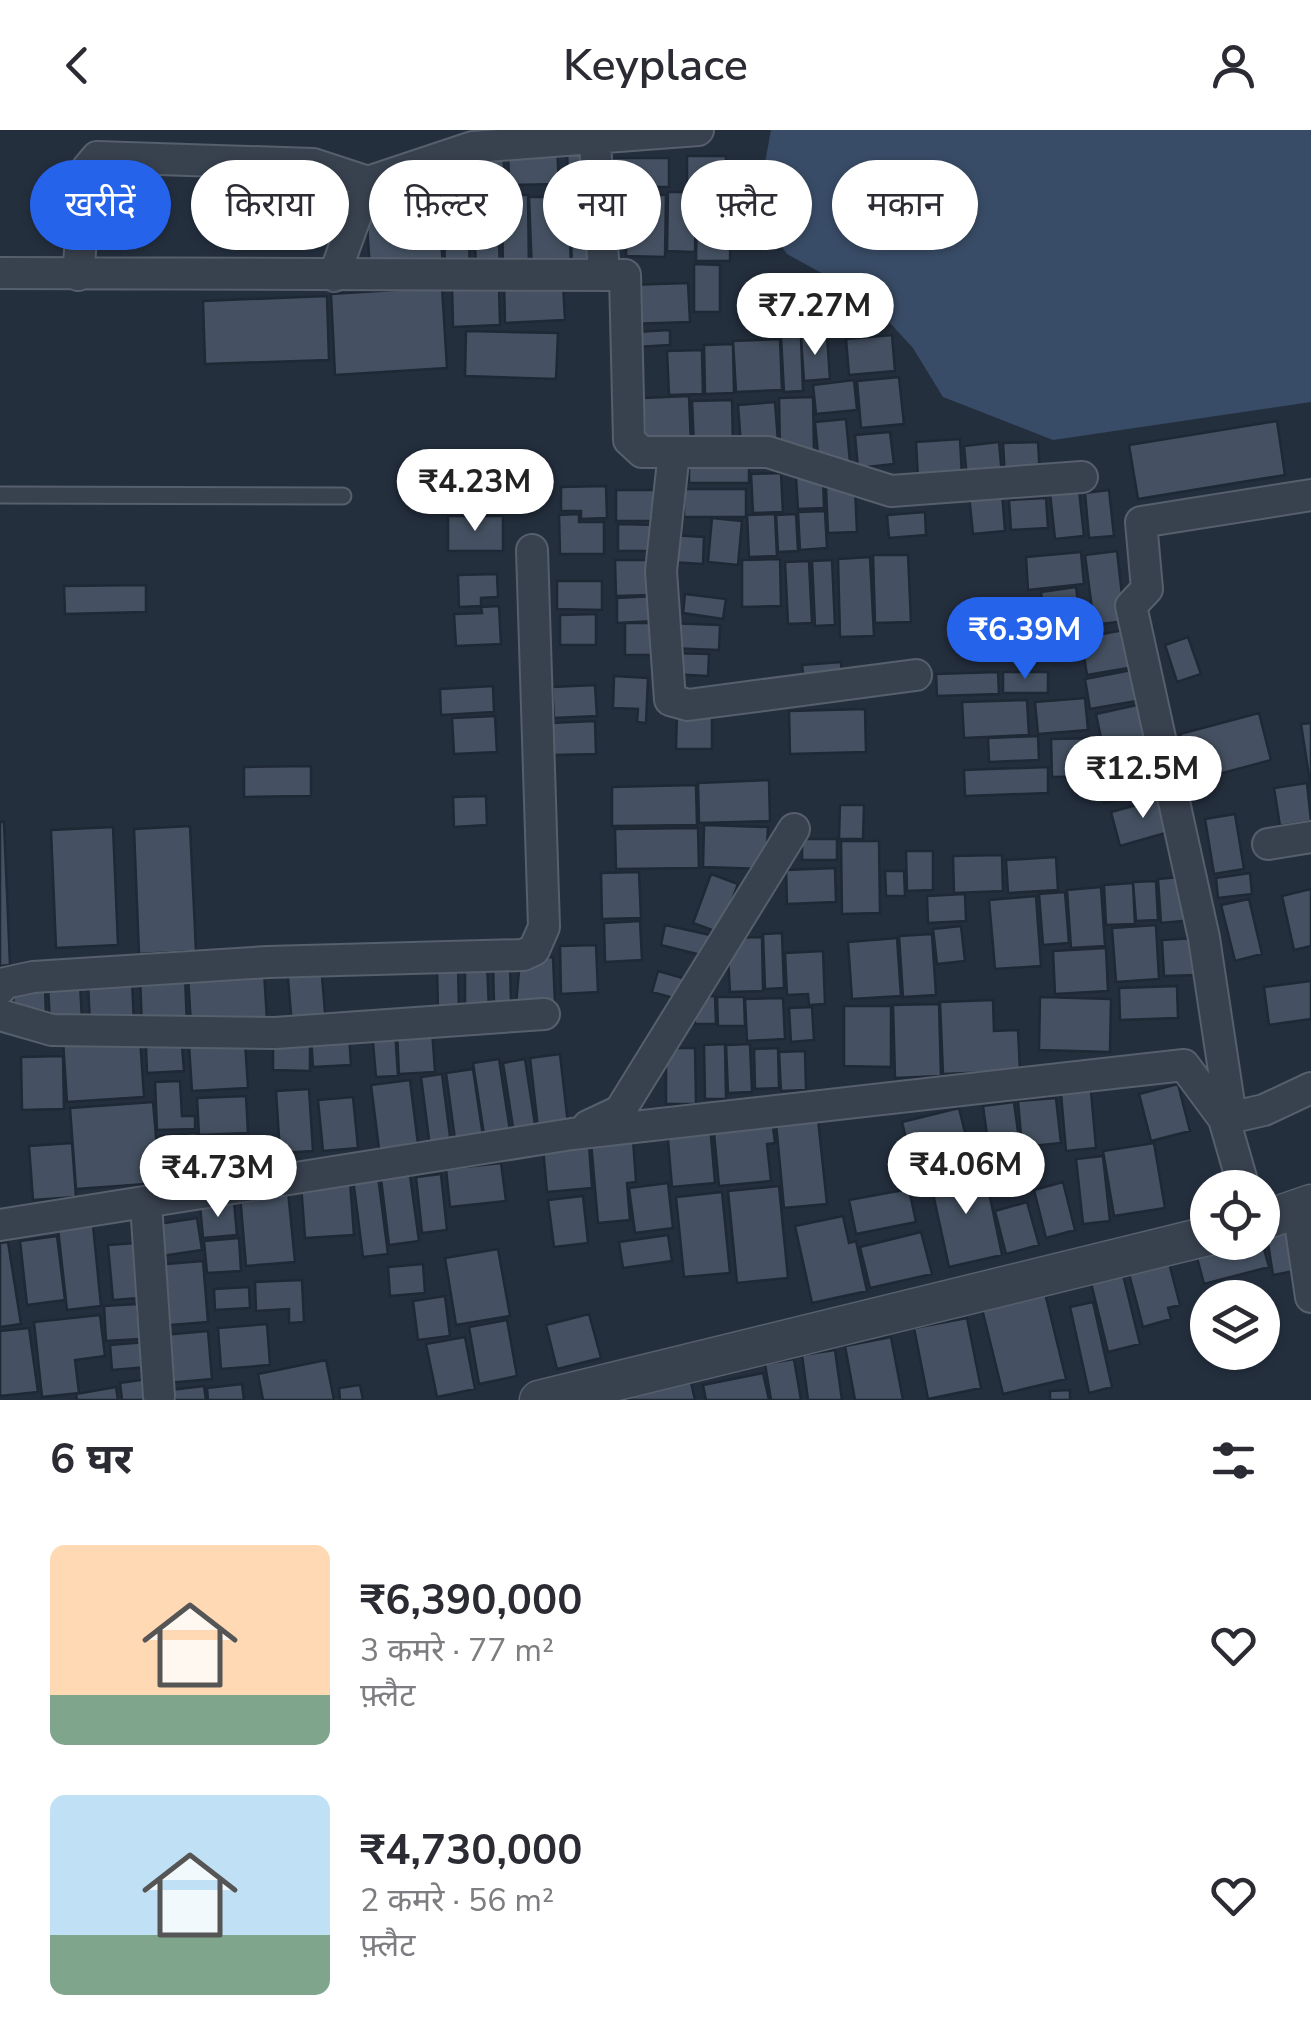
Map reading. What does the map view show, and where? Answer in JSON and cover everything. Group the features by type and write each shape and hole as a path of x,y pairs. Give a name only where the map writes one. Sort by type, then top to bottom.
{"street":[{"path":"78,274 87,168 96,157 313,164 368,182 473,146 698,130"},
{"path":"595,135 604,274"},
{"path":"334,276 368,182"},
{"path":"0,274 625,275 629,440 642,452 768,452 890,491 1082,478"},
{"path":"674,452 661,571 670,700 688,705 916,675"},
{"path":"1243,1170 1239,1116 1204,938 1131,606 1148,589 1140,522 1311,495"},
{"path":"0,989 5,982 33,977 268,962 523,955 534,950 544,926 532,550"},
{"path":"572,1134 620,1111 794,828"},
{"path":"1268,844 1311,836"},
{"path":"0,1015 52,1030 275,1033 544,1014"},
{"path":"0,1224 572,1134 1184,1065 1239,1116"},
{"path":"1239,1116 1311,1088"},
{"path":"146,1204 158,1396"},
{"path":"1290,1211 1311,1297"},
{"path":"539,1400 1190,1240"}],"lane":[{"path":"0,495 343,496"}],"water":[{"path":"771,130 1311,130 1311,402 1053,440 943,397 913,348 867,298 787,254 784,250 812,250 812,160 766,160"}],"building":[{"path":"557,146 558,160 543,160 543,184 523,185 523,160 508,160 508,148"},
{"path":"567,146 593,146 593,160 567,160"},
{"path":"503,150 504,160 460,160 460,152"},
{"path":"687,156 726,156 726,160 687,160"},
{"path":"669,158 669,187 661,187 661,160 602,160"},
{"path":"668,192 681,192 681,250 695,252 667,251"},
{"path":"523,195 528,195 529,272 503,272 503,250 523,250"},
{"path":"661,195 666,195 665,257 626,256 626,250 661,250"},
{"path":"529,197 543,197 543,250 570,250 571,272 532,273"},
{"path":"366,207 369,207 369,250 442,250 443,268 370,271"},
{"path":"445,250 469,250 470,268 445,268"},
{"path":"475,250 499,250 500,269 476,270"},
{"path":"571,250 597,250 598,266 572,267"},
{"path":"696,250 730,250 730,261 696,261"},
{"path":"694,264 720,265 720,312 694,312"},
{"path":"563,282 565,320 505,323 504,284"},
{"path":"688,283 690,322 629,324 628,285"},
{"path":"499,285 500,325 453,327 452,286"},
{"path":"442,287 447,368 335,375 331,294"},
{"path":"786,289 787,317 747,319 746,291"},
{"path":"865,291 869,329 837,333 833,294"},
{"path":"327,296 329,360 205,364 203,301"},
{"path":"670,330 670,345 636,347 635,332"},
{"path":"466,331 558,333 556,379 465,376"},
{"path":"892,335 895,371 849,375 846,339"},
{"path":"801,336 803,391 784,392 781,337"},
{"path":"827,336 830,379 804,381 801,338"},
{"path":"780,339 782,390 736,392 733,341"},
{"path":"733,344 734,393 705,394 704,345"},
{"path":"702,350 703,394 669,395 667,351"},
{"path":"899,377 904,424 861,428 857,381"},
{"path":"854,380 857,410 816,414 813,385"},
{"path":"689,396 691,444 645,446 643,398"},
{"path":"813,397 814,450 780,450 779,398"},
{"path":"732,400 733,444 694,446 692,401"},
{"path":"775,402 778,442 741,445 738,405"},
{"path":"846,419 850,462 819,465 815,422"},
{"path":"1277,421 1285,475 1138,499 1129,445"},
{"path":"890,432 894,464 858,468 855,435"},
{"path":"960,439 962,476 918,479 916,442"},
{"path":"999,442 1002,476 967,479 964,446"},
{"path":"1038,442 1040,476 1005,478 1003,443"},
{"path":"689,456 749,456 749,483 689,483"},
{"path":"781,473 783,512 753,513 751,474"},
{"path":"823,476 824,508 798,509 796,478"},
{"path":"454,483 501,484 500,509 453,507"},
{"path":"606,486 607,518 581,519 581,511 561,511 561,487"},
{"path":"855,487 857,532 828,533 826,488"},
{"path":"684,489 746,489 746,517 684,517"},
{"path":"616,490 656,490 656,521 616,521"},
{"path":"1079,490 1084,536 1055,539 1050,493"},
{"path":"1109,490 1114,536 1089,538 1085,493"},
{"path":"1002,492 1005,531 973,534 969,496"},
{"path":"1046,498 1048,528 1011,530 1009,500"},
{"path":"825,511 827,548 800,550 798,512"},
{"path":"925,512 926,535 889,538 887,515"},
{"path":"579,514 579,522 604,522 604,554 560,554 559,515"},
{"path":"775,514 777,556 749,557 747,515"},
{"path":"796,514 798,551 778,552 776,515"},
{"path":"448,516 503,516 503,551 448,551"},
{"path":"712,518 742,521 738,565 708,562"},
{"path":"618,524 657,525 656,551 618,551"},
{"path":"671,535 704,537 703,564 670,562"},
{"path":"1117,551 1125,621 1094,625 1085,555"},
{"path":"1081,552 1084,584 1028,590 1026,557"},
{"path":"873,555 908,555 911,622 875,623"},
{"path":"870,557 874,636 840,637 838,559"},
{"path":"780,559 781,606 742,607 742,560"},
{"path":"615,560 654,560 654,595 616,596"},
{"path":"832,560 835,625 815,626 812,561"},
{"path":"809,561 812,623 788,624 785,562"},
{"path":"497,574 498,597 481,598 481,606 459,607 458,575"},
{"path":"557,581 602,581 602,610 557,609"},
{"path":"146,585 146,612 65,614 64,586"},
{"path":"1076,587 1080,616 1045,621 1041,592"},
{"path":"685,594 726,599 723,619 683,613"},
{"path":"655,596 656,621 617,623 617,598"},
{"path":"499,606 501,644 456,646 454,614 482,613 481,607"},
{"path":"596,614 596,645 560,645 560,615"},
{"path":"1043,620 1044,641 983,643 982,622"},
{"path":"625,623 651,623 651,655 625,655"},
{"path":"667,623 720,625 719,650 667,648"},
{"path":"1134,628 1140,666 1087,675 1081,638"},
{"path":"1188,637 1201,674 1177,682 1165,645"},
{"path":"668,653 709,654 708,676 670,674"},
{"path":"841,662 842,679 804,682 802,665"},
{"path":"1142,668 1148,699 1090,709 1085,679"},
{"path":"998,672 999,694 937,696 936,674"},
{"path":"1003,672 1048,672 1048,693 1003,693"},
{"path":"614,676 648,678 646,723 637,722 638,709 613,708"},
{"path":"595,685 597,716 554,718 552,687"},
{"path":"493,686 494,712 441,715 440,689"},
{"path":"1085,698 1088,730 1038,734 1035,702"},
{"path":"1027,700 1029,735 964,738 962,702"},
{"path":"1146,703 1157,756 1107,767 1096,714"},
{"path":"865,709 866,752 790,754 789,711"},
{"path":"677,713 712,714 712,749 676,749"},
{"path":"1259,713 1271,760 1193,781 1180,734"},
{"path":"495,716 497,752 454,754 452,718"},
{"path":"595,721 596,754 553,755 551,723"},
{"path":"1311,723 1311,789 1301,724"},
{"path":"1038,736 1039,760 989,762 988,738"},
{"path":"1100,738 1102,776 1052,777 1051,739"},
{"path":"1157,762 1163,788 1104,803 1098,777"},
{"path":"311,766 311,796 244,797 244,767"},
{"path":"1048,767 1048,793 965,796 964,770"},
{"path":"769,780 770,821 699,823 698,783"},
{"path":"1307,783 1311,821 1280,826 1274,788"},
{"path":"696,785 697,825 612,826 612,787"},
{"path":"486,796 487,825 454,827 453,797"},
{"path":"1166,797 1176,830 1120,846 1111,812"},
{"path":"840,805 864,805 863,839 839,839"},
{"path":"1235,814 1244,869 1214,874 1205,819"},
{"path":"0,822 4,822 10,965 0,966"},
{"path":"704,825 768,827 766,869 703,867"},
{"path":"190,826 196,951 139,954 134,829"},
{"path":"113,827 118,945 56,948 51,830"},
{"path":"698,828 699,868 616,869 615,829"},
{"path":"802,839 837,839 837,860 802,860"},
{"path":"841,841 879,841 880,913 842,914"},
{"path":"906,851 933,851 933,890 907,891"},
{"path":"1002,855 1003,891 954,893 953,856"},
{"path":"1056,857 1058,890 1008,893 1006,860"},
{"path":"835,868 836,902 787,904 786,870"},
{"path":"885,871 904,871 905,896 886,896"},
{"path":"639,872 641,918 602,919 601,873"},
{"path":"1250,873 1252,894 1218,898 1216,878"},
{"path":"711,874 738,884 720,933 693,923"},
{"path":"1189,876 1193,920 1161,923 1158,879"},
{"path":"1156,881 1158,920 1136,921 1133,882"},
{"path":"1133,883 1135,924 1106,925 1104,885"},
{"path":"1101,887 1105,946 1071,948 1067,890"},
{"path":"1311,889 1311,946 1294,950 1282,896"},
{"path":"1065,892 1069,943 1043,945 1039,894"},
{"path":"965,894 966,921 928,923 927,896"},
{"path":"1036,896 1041,966 995,969 989,900"},
{"path":"1249,899 1262,954 1235,961 1221,905"},
{"path":"640,921 642,960 605,962 604,923"},
{"path":"665,925 710,935 705,956 661,945"},
{"path":"1156,925 1159,979 1116,982 1112,928"},
{"path":"961,926 965,961 937,964 933,929"},
{"path":"782,933 784,988 765,989 763,934"},
{"path":"932,934 936,995 903,997 899,936"},
{"path":"762,937 763,991 730,992 727,938"},
{"path":"897,938 901,996 852,999 848,942"},
{"path":"1196,938 1198,975 1164,976 1162,940"},
{"path":"596,945 598,992 561,994 560,946"},
{"path":"1106,948 1108,991 1055,994 1053,951"},
{"path":"823,951 825,1004 809,1005 808,994 787,995 785,953"},
{"path":"553,957 555,1003 516,1004 520,960"},
{"path":"487,962 489,1010 465,1011 465,964"},
{"path":"321,964 326,1024 292,1026 287,966"},
{"path":"493,964 510,964 511,1002 494,1003"},
{"path":"458,966 459,1010 438,1011 437,967"},
{"path":"264,971 267,1020 191,1025 188,976"},
{"path":"658,971 690,980 684,1001 652,992"},
{"path":"185,975 187,1026 142,1027 140,977"},
{"path":"132,980 134,1024 90,1026 88,982"},
{"path":"1311,981 1311,1019 1269,1025 1264,987"},
{"path":"80,984 82,1020 50,1022 48,986"},
{"path":"1177,986 1178,1018 1120,1020 1119,988"},
{"path":"45,987 46,1016 14,1017 13,988"},
{"path":"715,996 716,1024 695,1024 693,997"},
{"path":"717,997 744,997 745,1026 718,1026"},
{"path":"1040,997 1111,999 1110,1052 1039,1050"},
{"path":"783,998 785,1039 747,1041 745,999"},
{"path":"993,1000 994,1031 1018,1030 1020,1071 943,1074 940,1002"},
{"path":"939,1004 941,1076 895,1078 893,1005"},
{"path":"844,1006 891,1006 891,1067 844,1066"},
{"path":"812,1007 814,1040 791,1042 789,1008"},
{"path":"432,1029 435,1072 399,1074 397,1031"},
{"path":"395,1030 398,1076 376,1077 372,1032"},
{"path":"349,1035 351,1065 313,1067 311,1038"},
{"path":"140,1037 144,1097 67,1102 63,1041"},
{"path":"245,1042 248,1088 192,1091 189,1046"},
{"path":"273,1044 310,1045 310,1071 273,1070"},
{"path":"725,1044 726,1099 705,1099 704,1045"},
{"path":"750,1044 752,1092 728,1093 726,1045"},
{"path":"182,1046 184,1071 147,1073 146,1047"},
{"path":"666,1048 695,1048 696,1104 666,1104"},
{"path":"778,1048 779,1088 755,1089 754,1049"},
{"path":"805,1051 806,1090 781,1091 779,1052"},
{"path":"560,1054 568,1124 538,1128 530,1058"},
{"path":"63,1056 64,1109 22,1110 21,1057"},
{"path":"499,1059 511,1137 485,1141 473,1063"},
{"path":"525,1059 536,1131 514,1134 503,1063"},
{"path":"473,1069 484,1143 456,1147 446,1073"},
{"path":"442,1074 451,1144 430,1147 421,1077"},
{"path":"410,1080 419,1152 380,1157 371,1085"},
{"path":"180,1081 182,1116 195,1116 195,1129 157,1130 155,1082"},
{"path":"1178,1084 1190,1131 1151,1141 1139,1094"},
{"path":"309,1089 313,1151 280,1153 276,1091"},
{"path":"1091,1091 1096,1148 1066,1151 1061,1094"},
{"path":"246,1096 248,1133 199,1135 197,1098"},
{"path":"353,1097 358,1148 323,1151 318,1100"},
{"path":"1056,1098 1061,1143 1022,1147 1018,1101"},
{"path":"153,1102 160,1183 76,1189 70,1108"},
{"path":"1014,1102 1019,1139 988,1143 983,1106"},
{"path":"959,1108 970,1153 913,1167 902,1122"},
{"path":"772,1118 775,1143 767,1144 771,1181 719,1186 713,1123"},
{"path":"818,1119 827,1204 784,1208 776,1123"},
{"path":"710,1124 715,1183 672,1187 667,1128"},
{"path":"196,1133 199,1177 163,1180 160,1136"},
{"path":"246,1138 249,1176 200,1181 197,1142"},
{"path":"633,1139 636,1182 627,1183 630,1220 598,1223 591,1142"},
{"path":"72,1143 76,1197 33,1200 29,1146"},
{"path":"1154,1143 1165,1208 1114,1216 1103,1151"},
{"path":"589,1144 592,1188 547,1192 543,1148"},
{"path":"1103,1156 1110,1221 1083,1224 1076,1159"},
{"path":"501,1163 506,1201 450,1207 446,1169"},
{"path":"984,1168 1002,1255 949,1267 930,1180"},
{"path":"441,1174 447,1230 422,1233 416,1177"},
{"path":"410,1175 419,1241 389,1245 381,1179"},
{"path":"378,1176 388,1254 363,1257 353,1179"},
{"path":"350,1181 354,1235 305,1238 301,1184"},
{"path":"1063,1182 1075,1230 1046,1238 1034,1190"},
{"path":"668,1183 673,1228 635,1233 629,1188"},
{"path":"779,1186 788,1278 737,1283 728,1191"},
{"path":"909,1189 916,1222 856,1234 849,1200"},
{"path":"288,1191 295,1262 246,1266 240,1195"},
{"path":"722,1192 730,1273 684,1277 676,1197"},
{"path":"583,1196 588,1243 554,1247 548,1200"},
{"path":"234,1202 237,1235 203,1238 200,1205"},
{"path":"1027,1202 1039,1245 1006,1254 995,1211"},
{"path":"843,1216 849,1243 856,1241 867,1291 812,1303 795,1226"},
{"path":"197,1218 202,1250 155,1257 152,1225"},
{"path":"93,1225 101,1306 67,1310 58,1229"},
{"path":"1297,1225 1305,1269 1273,1275 1271,1260 1280,1260 1280,1228"},
{"path":"921,1232 932,1274 870,1288 860,1247"},
{"path":"668,1235 672,1261 623,1268 619,1242"},
{"path":"57,1236 65,1300 27,1305 20,1241"},
{"path":"239,1238 241,1271 207,1273 204,1241"},
{"path":"8,1242 21,1324 0,1327 0,1243"},
{"path":"136,1243 140,1298 113,1300 108,1245"},
{"path":"498,1249 510,1316 456,1325 445,1258"},
{"path":"1168,1259 1180,1305 1168,1308 1171,1319 1143,1327 1128,1270"},
{"path":"1198,1260 1267,1260 1269,1267 1219,1280 1203,1280"},
{"path":"203,1261 208,1322 158,1326 154,1265"},
{"path":"423,1264 425,1293 390,1296 388,1267"},
{"path":"1123,1275 1140,1344 1108,1352 1091,1283"},
{"path":"302,1280 304,1322 289,1323 289,1309 256,1311 255,1282"},
{"path":"249,1287 250,1308 215,1310 214,1289"},
{"path":"1045,1293 1066,1379 1003,1394 982,1309"},
{"path":"445,1296 450,1336 418,1340 413,1301"},
{"path":"1093,1302 1112,1387 1089,1393 1070,1307"},
{"path":"137,1304 140,1339 106,1341 104,1306"},
{"path":"589,1314 601,1358 557,1369 546,1325"},
{"path":"100,1315 105,1356 75,1360 79,1393 42,1397 34,1322"},
{"path":"967,1318 981,1388 928,1399 914,1328"},
{"path":"507,1320 517,1376 479,1384 469,1327"},
{"path":"267,1324 270,1365 221,1369 218,1328"},
{"path":"29,1328 38,1392 0,1396 0,1331"},
{"path":"208,1331 212,1379 167,1383 163,1335"},
{"path":"465,1337 475,1389 437,1397 426,1344"},
{"path":"891,1337 903,1400 855,1400 845,1346"},
{"path":"146,1342 148,1367 112,1370 110,1345"},
{"path":"835,1350 842,1400 808,1400 802,1355"},
{"path":"794,1359 801,1400 771,1400 765,1364"},
{"path":"326,1360 334,1400 263,1400 258,1374"},
{"path":"763,1373 769,1400 706,1400 703,1385"},
{"path":"154,1378 157,1400 122,1400 120,1383"},
{"path":"691,1382 695,1400 626,1400 625,1396"},
{"path":"242,1384 244,1400 208,1400 207,1388"},
{"path":"360,1385 363,1400 340,1400 339,1388"},
{"path":"204,1386 206,1400 164,1400 162,1391"},
{"path":"116,1387 118,1400 77,1400 76,1394"},
{"path":"1070,1390 1070,1400 1050,1400 1050,1391"}]}
